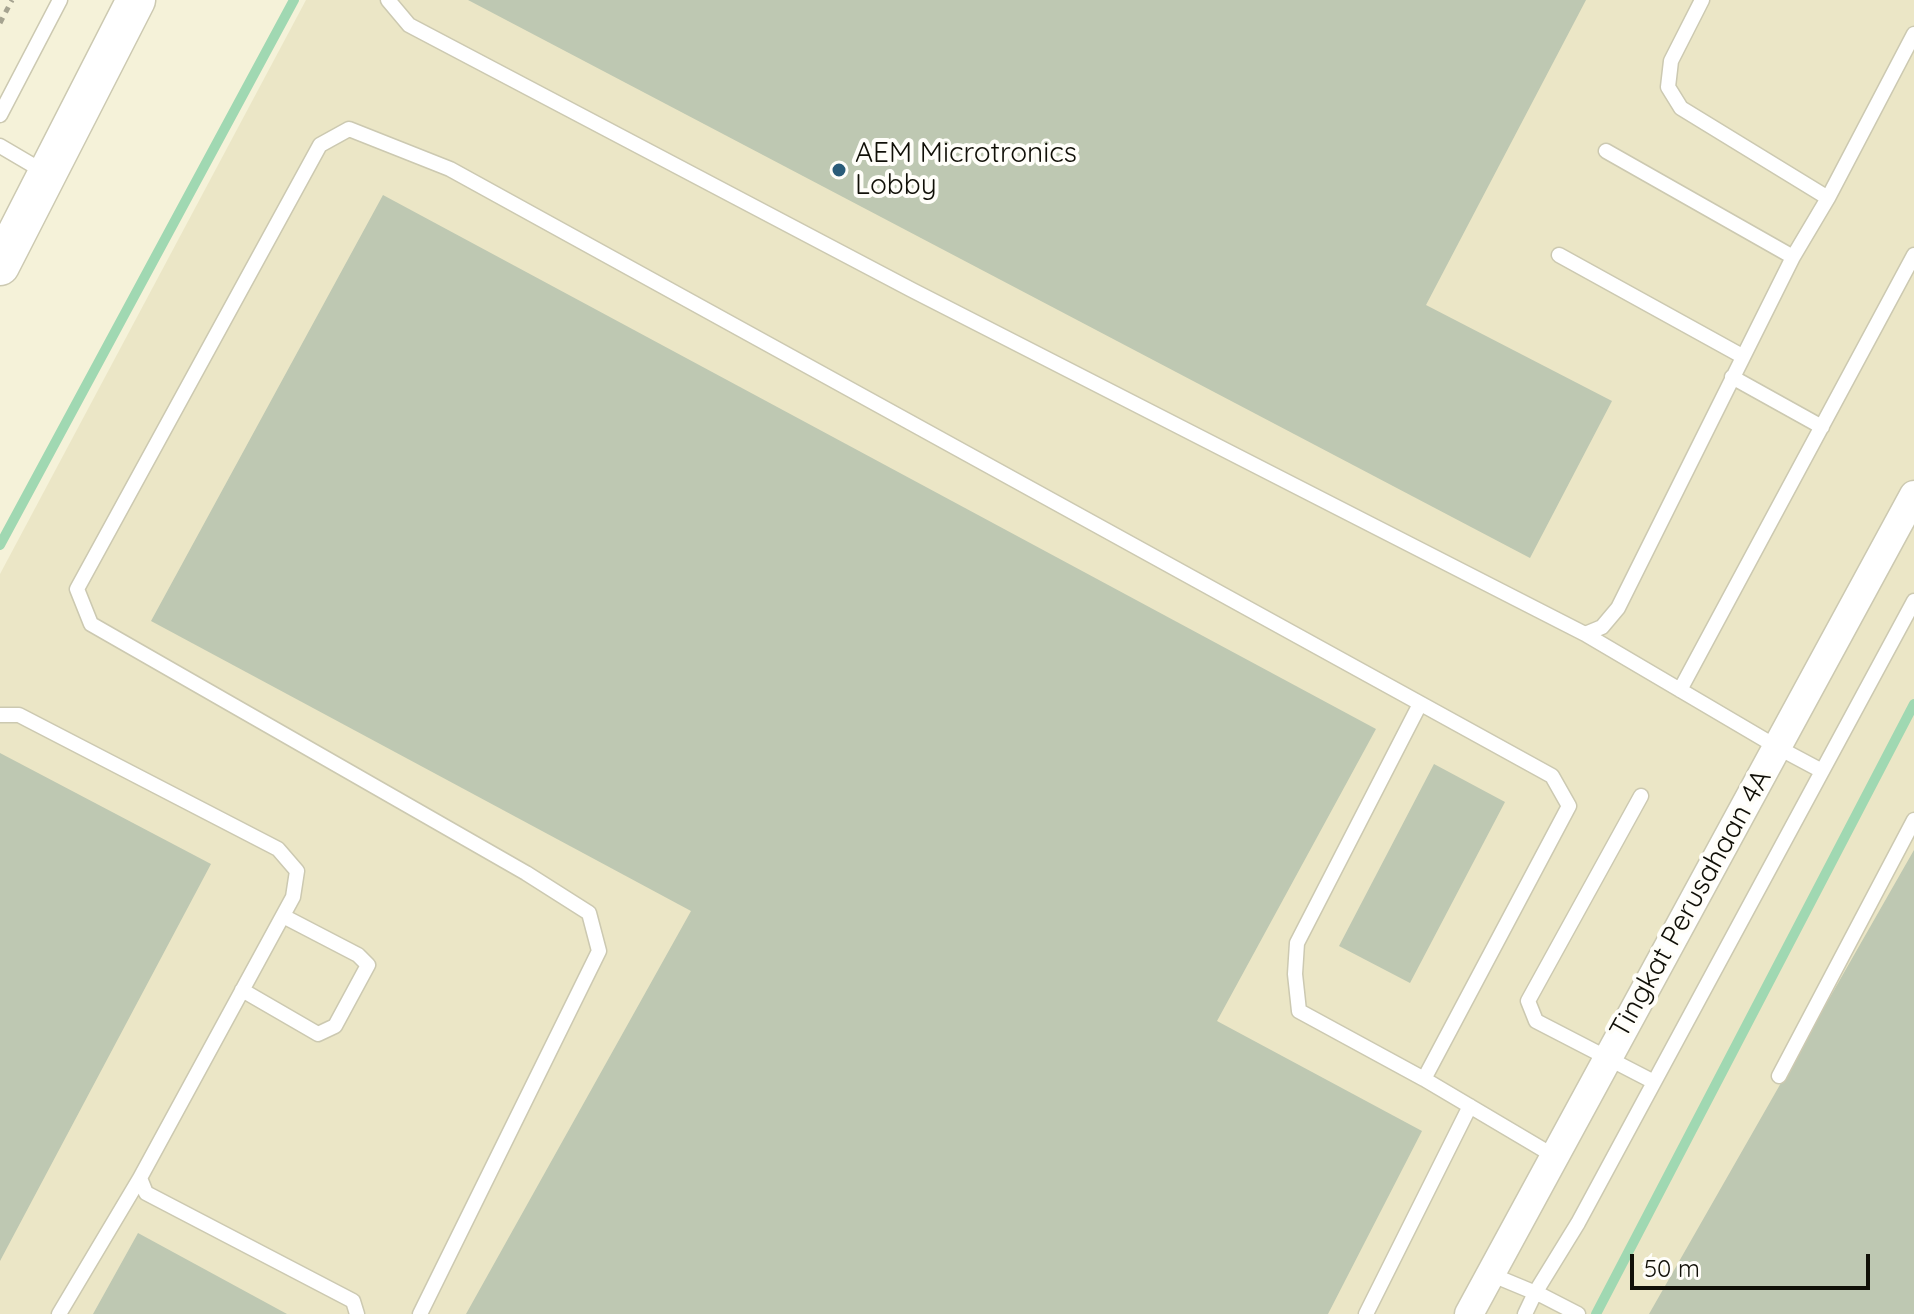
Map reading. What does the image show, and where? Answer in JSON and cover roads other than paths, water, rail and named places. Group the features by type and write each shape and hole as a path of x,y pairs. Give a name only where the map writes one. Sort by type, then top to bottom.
{"street":[{"path":"0,266 136,0"},
{"name":"Tingkat Perusahaan 4A","path":"1469,1314 1777,747 1911,508"}],"lane":[{"path":"0,115 60,0"},
{"path":"388,0 409,25 912,290 1585,634 1822,771"},
{"path":"1702,0 1671,61 1668,87 1681,108 1828,198"},
{"path":"1585,634 1602,627 1618,608 1793,257 1828,198 1914,34"},
{"path":"1898,64 1914,72"},
{"path":"420,1314 599,951 589,913 526,873 91,624 77,589 320,145 349,129 450,169 1552,776 1569,806 1424,1079"},
{"path":"0,146 47,174"},
{"path":"1606,151 1793,257"},
{"path":"1559,255 1742,356"},
{"path":"1680,690 1914,255"},
{"path":"1732,377 1822,427"},
{"path":"1525,1314 1539,1295 1914,601"},
{"path":"1420,704 1297,943 1295,974 1299,1011 1424,1079 1554,1156"},
{"path":"0,715 19,715 278,849 297,871 293,897 283,916 140,1178 59,1314"},
{"path":"1641,796 1528,1001 1536,1021 1654,1082"},
{"path":"1779,1076 1914,820"},
{"path":"242,990 318,1034 335,1026 368,965 358,955 283,916"},
{"path":"1366,1314 1470,1106"},
{"path":"140,1178 146,1193 353,1301 357,1314"},
{"path":"1490,1274 1578,1314"}],"waterway":[{"path":"0,545 294,0"},
{"path":"1596,1314 1914,704"}],"place":[{"name":"AEM Microtronics Lobby","path":"839,170"}]}
